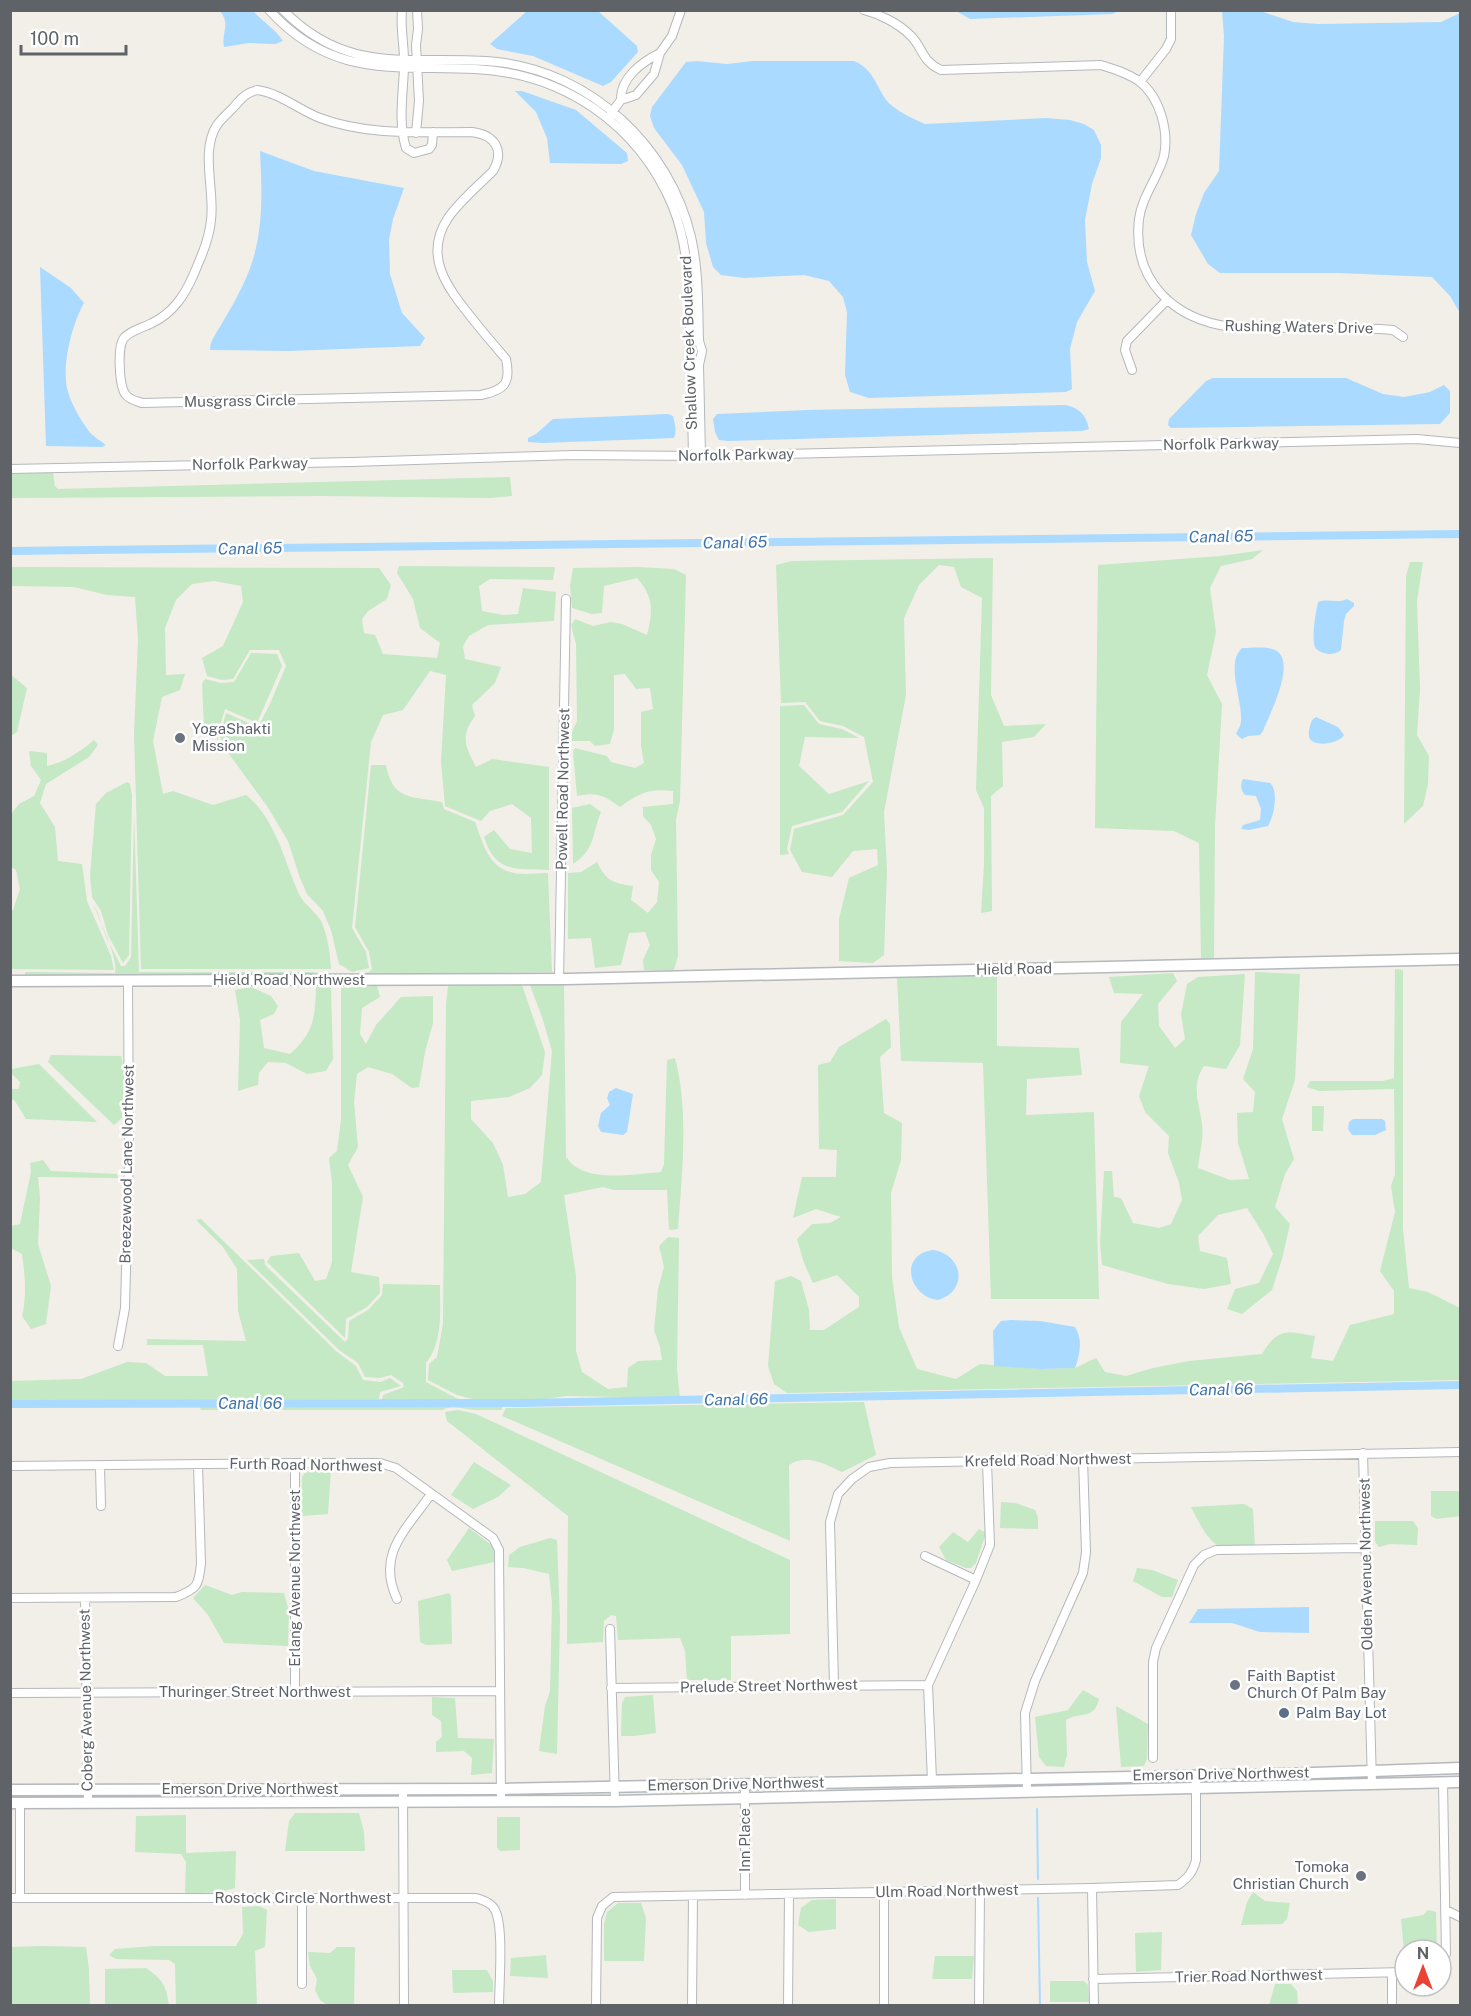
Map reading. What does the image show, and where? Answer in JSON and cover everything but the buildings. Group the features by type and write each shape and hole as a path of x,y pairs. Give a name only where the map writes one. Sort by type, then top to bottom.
{"street":[{"name":"Shallow Creek Boulevard","path":"269,10 289,31 315,48 344,59 372,67 416,65 475,69 528,77 560,88 609,115 659,178 683,237 689,292 691,341 688,352 691,364 697,456"},
{"name":"Shallow Creek Boulevard","path":"283,10 301,29 340,50 404,65"},
{"path":"402,10 401,36 404,65 400,99 406,148 414,153 429,149 432,145 433,132"},
{"path":"416,132 419,101 416,65 417,10"},
{"path":"609,115 621,100 636,95 654,74 660,53 672,36 681,10"},
{"name":"Rushing Waters Drive","path":"864,10 877,14 910,34 925,58 932,66 941,70 1101,65 1120,70 1140,82 1156,102 1163,120 1165,136 1164,156 1144,196 1139,219 1142,261 1158,291 1185,315 1211,324 1232,327 1386,329 1393,330 1403,337"},
{"path":"1140,82 1171,39 1171,10"},
{"path":"621,100 622,86 639,66 660,53"},
{"path":"632,74 645,85"},
{"name":"Musgrass Circle","path":"268,91 292,105 333,122 403,133 483,133 494,141 498,151 498,163 493,171 450,216 442,229 438,263 442,278 450,292 506,360 507,380 502,388 494,393 482,395 142,403 126,395 121,385 120,348 123,339 132,332 154,323 172,310 185,293 207,244 211,219 211,140 217,125 246,92 268,91"},
{"path":"1132,370 1125,350 1127,341 1167,300"},
{"name":"Norfolk Parkway","path":"10,469 573,455 697,456 1417,439 1461,443"},
{"name":"Powell Road Northwest","path":"563,979 566,599"},
{"name":"Hield Road","path":"563,979 1461,959"},
{"name":"Hield Road Northwest","path":"10,981 563,979"},
{"name":"Breezewood Lane Northwest","path":"118,1346 125,1298 129,1154 128,981"},
{"name":"Krefeld Road Northwest","path":"834,1685 830,1522 838,1494 852,1479 869,1467 890,1462 1461,1452"},
{"name":"Olden Avenue Northwest","path":"1364,1453 1372,1784"},
{"path":"1027,1791 1025,1713 1035,1681 1083,1573 1086,1552 1083,1459"},
{"path":"932,1780 928,1684 990,1545 987,1462"},
{"name":"Erlang Avenue Northwest","path":"295,1463 295,1692"},
{"name":"Furth Road Northwest","path":"10,1466 380,1463 396,1468 493,1538 499,1550 501,1802"},
{"path":"10,1598 176,1597 194,1590 200,1580 201,1563 198,1465"},
{"path":"100,1467 101,1506"},
{"path":"397,1599 391,1586 390,1556 431,1494"},
{"path":"1153,1758 1153,1662 1156,1648 1194,1565 1204,1555 1216,1550 1365,1548"},
{"path":"925,1556 976,1580"},
{"name":"Coberg Avenue Northwest","path":"85,1598 88,1802"},
{"path":"610,1629 615,1801"},
{"name":"Prelude Street Northwest","path":"611,1688 928,1684"},
{"name":"Thuringer Street Northwest","path":"10,1693 499,1691"},
{"name":"Emerson Drive Northwest","path":"10,1790 501,1789 1372,1772 1461,1768"},
{"name":"Ulm Road Northwest","path":"596,2006 597,1918 602,1906 613,1897 1178,1885 1187,1879 1194,1869 1196,1860 1196,1775"},
{"path":"1443,1782 1446,1938"},
{"name":"Emerson Drive Northwest","path":"15,1803 615,1801 1461,1782"},
{"name":"Inn Place","path":"745,1784 745,1895"},
{"path":"403,1789 404,2006"},
{"path":"15,1803 15,1898"},
{"path":"1092,1888 1094,2006"},
{"path":"978,2006 980,1890"},
{"path":"884,1892 884,2006"},
{"path":"788,2006 789,1894"},
{"path":"692,2006 693,1896"},
{"name":"Rostock Circle Northwest","path":"15,1898 476,1898 485,1901 495,1909 499,1926 499,2006"},
{"path":"302,1899 302,1984"},
{"path":"1446,1910 1461,1917"},
{"path":"1392,1973 1392,2006"},
{"name":"Trier Road Northwest","path":"1093,1979 1392,1973"}],"green space":[{"path":"11,473 53,473 55,486 58,489 510,477 512,496 489,498 322,496 11,498"},
{"path":"1263,550 1252,559 1221,566 1210,588 1216,632 1207,675 1222,704 1215,827 1214,960 1201,959 1199,843 1174,831 1095,828 1098,565 1221,556"},
{"path":"993,558 991,695 1004,726 1046,724 1034,737 1002,742 1003,786 991,796 992,911 981,913 984,808 976,790 982,598 961,587 954,567 939,565 919,585 904,618 906,695 884,812 887,871 884,955 873,963 839,961 839,919 849,878 878,865 877,849 853,851 832,877 802,872 790,850 794,829 843,815 873,782 864,737 843,726 820,721 805,702 781,703 776,565 792,561"},
{"path":"1410,562 1423,562 1417,601 1420,690 1417,735 1429,756 1428,784 1423,806 1404,824 1406,576"},
{"path":"399,566 555,567 553,580 490,579 479,586 482,611 503,615 518,614 523,588 556,592 554,621 488,625 469,636 463,646 465,659 501,667 495,683 472,705 475,716 467,730 466,741 476,767 492,759 549,767 549,870 509,867 501,863 489,849 484,837 494,830 510,849 532,853 531,818 512,804 490,811 481,821 445,806 441,762 446,675 430,671 403,710 383,715 371,742 352,928 366,952 369,968 352,972 339,964 331,930 323,911 307,894 288,841 267,806 226,750 220,736 226,713 258,727 286,666 279,650 250,650 233,679 222,680 207,676 202,658 223,646 243,602 241,586 214,581 192,584 176,600 165,628 166,675 185,674 180,690 162,697 153,741 163,794 173,791 213,805 246,795 256,805 272,828 299,894 322,923 326,934 331,969 141,969 134,734 138,640 135,597 107,595 74,587 11,586 11,567 379,568 391,585 387,599 368,611 362,619 364,633 375,635 383,654 437,658 440,643 420,628 413,599 397,573"},
{"path":"573,568 674,569 686,575 680,801 676,820 678,956 674,970 644,970 643,960 650,945 645,932 629,933 621,965 595,968 591,938 568,939 568,873 581,872 597,862 611,880 633,886 631,900 648,913 657,902 659,882 651,870 651,855 656,839 651,825 643,816 643,807 673,804 673,791 657,790 645,793 620,807 600,796 590,794 577,796 573,752 575,748 607,756 611,762 635,768 644,763 641,746 641,712 653,709 650,688 636,689 625,674 614,675 614,729 610,744 595,746 590,741 572,741 572,732 577,721 576,644 571,625 575,619 593,626 611,622 622,624 647,635 651,611 647,592 637,578 604,586 602,613 592,614 572,608 570,586"},
{"path":"251,653 277,654 282,666 257,723 225,709 217,735 218,740 204,727 202,684 205,679 221,683 234,682"},
{"path":"11,675 27,688 17,732 11,736"},
{"path":"804,705 819,724 842,729 859,738 805,737 799,766 829,794 869,781 842,812 792,826 787,849 789,854 780,855 780,706"},
{"path":"94,740 98,745 89,757 46,784 40,803 55,827 58,861 82,864 87,901 111,956 114,970 11,969 11,911 20,889 16,870 11,867 11,814 19,804 34,796 41,780 31,766 29,751 47,753 47,766 72,756"},
{"path":"371,765 386,765 393,785 405,795 442,802 444,809 475,822 488,854 498,866 514,873 548,873 552,972 353,975 369,972 372,969 369,952 355,927"},
{"path":"127,782 130,784 132,795 129,955 123,963 108,935 101,911 92,897 90,875 96,804 106,793"},
{"path":"590,804 601,812 589,847 573,864 572,808"},
{"path":"134,814 139,972 316,972 308,975 25,977 25,972 115,973 114,959 109,944 121,966 125,966 131,957"},
{"path":"1395,969 1403,970 1403,1229 1409,1288 1428,1292 1460,1308 1460,1380 787,1393 774,1384 768,1366 775,1281 791,1276 801,1281 809,1310 810,1330 824,1330 859,1307 859,1297 837,1275 813,1283 797,1239 812,1224 830,1223 841,1217 816,1209 793,1218 802,1177 836,1177 837,1150 819,1149 818,1065 830,1062 839,1047 886,1019 890,1024 891,1047 880,1057 884,1113 902,1123 901,1160 891,1193 892,1277 899,1327 917,1369 956,1379 980,1364 1041,1369 1075,1368 1096,1358 1105,1372 1126,1376 1189,1361 1262,1354 1278,1335 1290,1332 1315,1336 1311,1358 1333,1361 1350,1325 1394,1314 1394,1291 1380,1271 1395,1212 1391,1186 1395,1174 1394,1089 1319,1091 1307,1087 1310,1081 1383,1081 1394,1078"},
{"path":"1255,972 1300,974 1295,1080 1282,1119 1294,1159 1285,1174 1275,1207 1290,1224 1272,1290 1242,1314 1227,1309 1235,1289 1259,1283 1273,1254 1247,1208 1218,1215 1198,1236 1200,1251 1227,1258 1231,1284 1204,1289 1168,1284 1102,1265 1100,1243 1104,1171 1112,1171 1114,1197 1121,1198 1133,1223 1159,1228 1171,1224 1182,1200 1179,1183 1168,1153 1169,1136 1145,1112 1139,1096 1149,1066 1120,1063 1121,1022 1143,994 1114,993 1109,977 1173,973 1177,981 1158,1004 1159,1026 1175,1048 1185,1039 1181,1014 1187,984 1198,977 1245,974 1240,1045 1226,1069 1204,1066 1197,1088 1202,1130 1198,1168 1230,1180 1249,1179 1238,1143 1237,1113 1253,1112 1255,1092 1243,1079 1253,1049"},
{"path":"997,974 997,1046 1079,1048 1082,1075 1027,1079 1026,1115 1094,1112 1099,1299 991,1299 983,1063 901,1061 897,976"},
{"path":"522,985 545,1052 542,1075 530,1088 509,1097 471,1101 471,1119 493,1143 503,1165 508,1197 525,1194 541,1182 552,1051 530,985 564,985 566,1157 584,1171 617,1176 661,1172 664,1164 667,1060 675,1058 683,1121 678,1229 669,1230 667,1190 614,1190 603,1187 564,1195 576,1276 576,1351 582,1372 608,1389 627,1387 628,1368 638,1361 662,1360 654,1330 658,1289 664,1267 659,1246 668,1237 679,1238 677,1369 680,1398 566,1396 545,1399 476,1400 457,1395 428,1380 429,1364 437,1357 443,1324 448,986"},
{"path":"377,986 380,997 362,1008 360,1034 366,1044 376,1025 401,997 433,996 433,1023 419,1087 412,1088 392,1074 368,1067 357,1074 354,1102 358,1147 348,1165 363,1197 351,1272 379,1277 380,1293 367,1307 346,1319 345,1338 267,1262 271,1256 299,1253 315,1281 326,1279 332,1262 332,1183 329,1158 337,1151 341,1120 341,988"},
{"path":"251,987 271,996 278,1006 274,1014 260,1020 264,1048 290,1054 309,1032 314,1016 316,987 331,987 333,1059 326,1071 307,1074 286,1063 268,1062 259,1073 258,1085 238,1091 240,1020 235,990"},
{"path":"51,1055 121,1056 124,1069 122,1118 114,1125 48,1062"},
{"path":"39,1064 97,1122 26,1119 11,1098 11,1089 19,1089 20,1082 11,1073 11,1069"},
{"path":"1312,1106 1324,1106 1323,1131 1312,1131"},
{"path":"43,1160 51,1171 117,1174 118,1178 38,1177 40,1198 38,1244 51,1286 46,1324 31,1329 22,1316 25,1277 22,1254 11,1248 11,1226 20,1224 31,1172 30,1163"},
{"path":"201,1219 337,1352 356,1366 363,1380 381,1382 390,1378 401,1386 380,1392 379,1399 11,1401 11,1381 81,1379 127,1362 146,1363 165,1376 208,1376 203,1345 147,1345 147,1339 246,1341 238,1311 237,1269 223,1247 196,1220"},
{"path":"264,1259 265,1265 345,1342 348,1339 349,1321 368,1310 382,1295 383,1284 440,1285 438,1336 426,1363 426,1382 456,1398 476,1404 545,1403 571,1399 571,1403 505,1404 501,1410 472,1410 454,1407 442,1410 201,1410 198,1403 379,1403 383,1395 404,1387 403,1383 391,1375 380,1378 365,1377 358,1363 339,1350 247,1260"},
{"path":"864,1402 876,1455 842,1472 809,1460 789,1465 790,1541 502,1416 506,1408"},
{"path":"458,1410 476,1414 790,1560 790,1634 731,1636 731,1680 687,1680 685,1651 680,1638 618,1640 616,1616 611,1615 604,1621 603,1642 567,1644 568,1516 447,1421 445,1412"},
{"path":"474,1462 511,1485 498,1497 473,1509 451,1495"},
{"path":"331,1470 328,1514 302,1516 302,1477 305,1473"},
{"path":"1431,1491 1460,1491 1460,1516 1437,1519 1431,1516"},
{"path":"1001,1502 1015,1503 1035,1510 1038,1529 1000,1528"},
{"path":"1244,1504 1253,1509 1255,1547 1229,1547 1216,1544 1203,1530 1191,1507"},
{"path":"1375,1521 1413,1521 1418,1528 1417,1545 1390,1544 1379,1547 1375,1542"},
{"path":"469,1528 494,1547 494,1562 452,1571 447,1560"},
{"path":"979,1529 986,1533 976,1563 971,1568 946,1560 939,1547 953,1532 968,1542"},
{"path":"550,1538 557,1540 560,1620 557,1754 539,1751 545,1706 550,1691 552,1603 549,1574 508,1567 509,1555 520,1547"},
{"path":"1137,1568 1152,1570 1178,1580 1172,1597 1162,1597 1133,1581"},
{"path":"205,1585 232,1595 242,1592 284,1593 289,1612 288,1646 224,1643 208,1615 193,1598"},
{"path":"449,1593 451,1596 452,1644 426,1645 420,1642 418,1601"},
{"path":"1083,1690 1099,1699 1097,1706 1090,1713 1066,1720 1067,1755 1064,1767 1046,1766 1039,1757 1035,1717 1068,1710"},
{"path":"653,1695 656,1733 621,1736 622,1703 625,1697"},
{"path":"432,1697 455,1698 458,1738 494,1739 492,1773 471,1775 472,1758 464,1751 436,1752 436,1742 442,1737 441,1721 432,1715"},
{"path":"1116,1706 1148,1724 1147,1759 1144,1766 1121,1767"},
{"path":"295,1813 359,1813 364,1832 365,1851 285,1851 289,1821"},
{"path":"186,1815 186,1853 236,1851 235,1888 221,1892 185,1894 186,1862 181,1854 135,1852 136,1816"},
{"path":"497,1817 520,1817 520,1850 500,1851 497,1847"},
{"path":"1253,1892 1265,1901 1290,1903 1287,1919 1282,1924 1241,1925 1247,1902"},
{"path":"836,1899 836,1929 809,1932 798,1925 801,1908 812,1900"},
{"path":"618,1903 641,1903 646,1918 644,1961 604,1961 604,1924 607,1912"},
{"path":"259,1906 267,1910 265,1947 255,1951 257,2005 176,2005 175,1964 169,1960 116,1959 109,1955 115,1949 155,1946 236,1946 243,1934 242,1907"},
{"path":"1428,1910 1436,1912 1437,1938 1403,1938 1401,1919 1423,1915"},
{"path":"1162,1932 1161,1970 1136,1972 1135,1933"},
{"path":"11,1947 86,1947 90,2005 11,2005"},
{"path":"337,1947 355,1947 354,2005 327,2005 320,2000 315,1990 317,1979 310,1966 308,1952 330,1953"},
{"path":"546,1955 548,1978 510,1976 511,1958"},
{"path":"935,1956 974,1956 972,1979 932,1979"},
{"path":"146,1968 163,1984 169,2005 105,2005 105,1969"},
{"path":"452,1970 487,1970 493,1981 493,1992 453,1993"},
{"path":"1050,1981 1084,1981 1088,1985 1089,2002 1050,2002"},
{"path":"1275,1984 1291,1984 1297,1991 1298,2005 1269,2005"}],"water":[{"path":"220,11 253,11 283,41 275,44 249,43 224,47 225,20"},
{"path":"527,11 598,11 637,46 638,52 611,82 603,86 533,56 497,49 490,44"},
{"path":"956,11 1120,11 1112,14 970,19"},
{"path":"1222,11 1260,11 1293,22 1318,24 1441,22 1460,13 1460,313 1450,296 1432,277 1339,273 1220,273 1208,264 1191,235 1204,193 1219,171 1224,36"},
{"path":"753,61 854,61 872,75 891,105 925,124 1046,118 1070,120 1094,130 1101,145 1101,158 1092,184 1085,220 1087,262 1095,291 1077,322 1070,349 1072,389 1066,392 869,398 850,392 845,375 847,312 843,297 829,281 804,275 744,278 721,275 713,267 706,243 704,212 682,165 654,128 650,116 652,107 686,62 727,64"},
{"path":"515,91 522,91 576,110 627,153 628,161 621,164 550,163 547,138 536,112"},
{"path":"260,151 314,171 404,188 393,219 389,240 390,274 402,313 425,338 420,346 290,351 210,350 212,340 240,292 254,256 261,212"},
{"path":"40,267 71,288 84,303 69,344 66,368 67,388 73,405 85,426 106,445 102,447 46,446"},
{"path":"1213,378 1346,378 1383,394 1404,397 1430,392 1444,385 1450,391 1450,413 1440,424 1171,428 1168,425 1169,419 1206,381"},
{"path":"1065,405 1082,413 1089,429 728,441 719,440 713,419 717,414 807,410"},
{"path":"668,414 674,419 676,430 674,438 528,442 528,438 553,419"},
{"path":"1347,599 1354,603 1354,606 1346,614 1341,650 1330,654 1320,652 1315,647 1314,637 1318,602"},
{"path":"1242,648 1275,650 1281,656 1284,665 1280,689 1263,731 1260,735 1242,739 1236,734 1241,713 1235,663"},
{"path":"1316,717 1338,727 1344,735 1337,741 1322,744 1313,741 1309,737 1309,730 1312,720"},
{"path":"1243,779 1270,783 1273,787 1275,804 1268,826 1249,830 1241,829 1243,825 1260,820 1261,809 1256,796 1245,795 1241,785"},
{"path":"616,1088 633,1094 627,1132 623,1135 601,1132 598,1126 601,1113 610,1105 607,1098 609,1092"},
{"path":"1353,1119 1382,1119 1385,1121 1386,1130 1375,1135 1352,1135 1348,1129 1349,1122"},
{"path":"934,1250 952,1259 958,1274 958,1282 954,1289 948,1296 938,1300 927,1297 919,1291 911,1275 916,1259 923,1253"},
{"path":"1001,1321 1040,1321 1075,1327 1080,1347 1075,1368 1041,1369 994,1366 993,1331"},
{"path":"1309,1607 1309,1633 1260,1632 1232,1623 1189,1623 1198,1609"}],"waterway":[{"name":"Canal 65","path":"10,551 1460,534"},
{"name":"Canal 66","path":"10,1404 523,1403 1460,1385"},
{"path":"1037,1809 1038,1879"},
{"path":"1038,1898 1040,2006"}],"place":[{"name":"YogaShakti Mission","path":"180,738"},
{"name":"Faith Baptist Church Of Palm Bay","path":"1235,1685"},
{"name":"Palm Bay Lot","path":"1284,1713"},
{"name":"Tomoka Christian Church","path":"1361,1876"}]}
